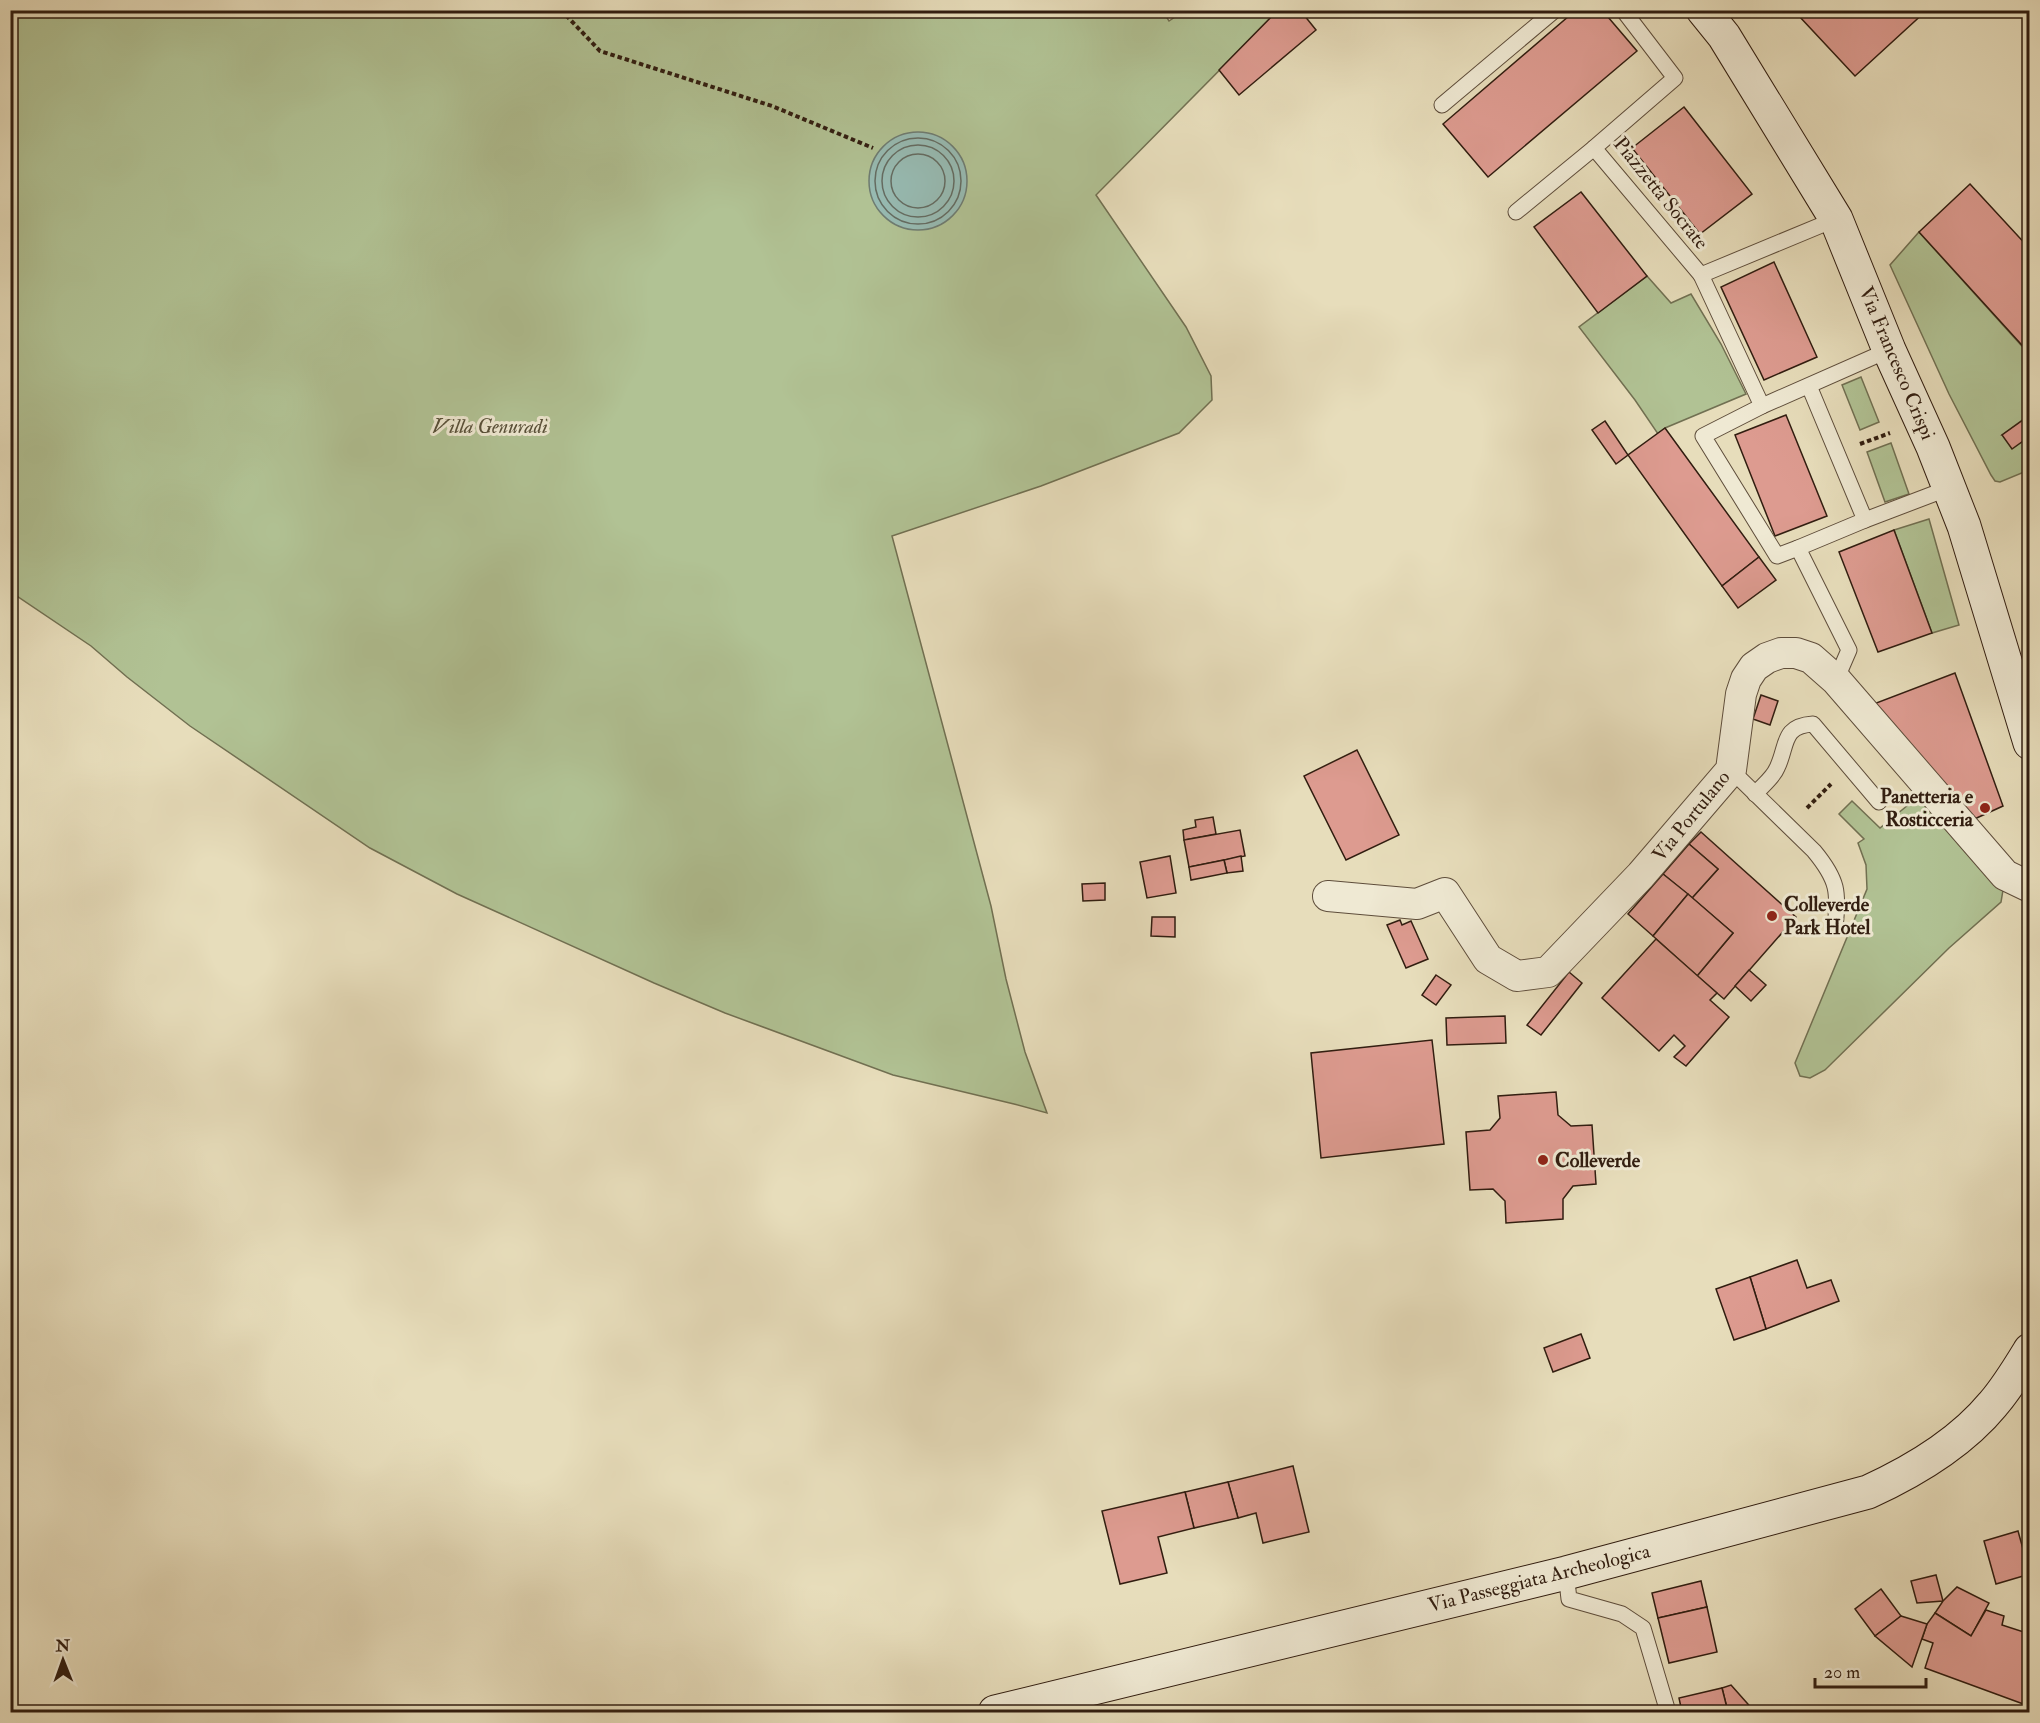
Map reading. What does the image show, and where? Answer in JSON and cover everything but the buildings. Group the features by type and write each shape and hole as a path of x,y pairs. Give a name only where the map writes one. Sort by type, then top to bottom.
{"main road":[{"name":"Via Francesco Crispi","path":"1703,10 1724,36 1836,219 1964,525 2030,743"},
{"name":"Via Passeggiata Archeologica","path":"995,1713 1566,1573 1868,1492 1908,1473 1942,1450 1993,1405 2030,1350"}],"street":[{"name":"Via Portulano","path":"1328,896 1417,904 1445,893 1488,959 1517,976 1548,972 1641,875 1731,770 1741,693 1746,679 1754,667 1767,658 1781,653 1796,653 1811,658 1836,680 2006,875 2030,887"}],"lane":[{"path":"1443,105 1555,10"},
{"name":"Piazzetta Socrate","path":"1623,10 1675,78 1594,148 1701,275 1762,406"},
{"path":"1516,213 1594,148"},
{"name":"Piazzetta Socrate","path":"1701,275 1836,219"},
{"path":"1889,350 1762,406 1703,436 1777,556 1949,488"},
{"path":"1809,386 1865,520"},
{"path":"1798,548 1849,650 1836,680"},
{"path":"1755,794 1777,769 1788,734 1799,725 1813,724 1878,802"},
{"path":"1731,770 1814,851 1825,865 1833,880 1838,900 1835,928"},
{"path":"1566,1573 1569,1599 1622,1614 1643,1628 1668,1713"}],"path":[{"path":"561,10 600,51 772,106 873,148"},
{"path":"1837,453 1921,421"},
{"path":"1789,828 1820,793 1849,767"}],"green space":[{"name":"Villa Genuradi","path":"1162,10 1169,21 1184,11 1278,11 1096,195 1186,327 1211,376 1212,400 1179,433 1041,486 892,536 991,906 1006,979 1025,1052 1047,1113 893,1075 725,1013 457,894 370,848 190,726 91,646 11,592 10,11"},
{"path":"1919,232 2029,354 2029,415 2002,435 2029,436 2029,470 2000,482 1995,481 1991,475 1949,394 1890,265"},
{"path":"1647,276 1671,303 1691,294 1721,344 1746,394 1665,428 1658,434 1579,327"},
{"path":"1861,377 1879,422 1860,430 1842,385"},
{"path":"1891,443 1909,494 1885,502 1867,452"},
{"path":"1929,519 1959,625 1932,633 1894,530"},
{"path":"1919,796 2003,890 2001,902 1949,948 1825,1070 1810,1078 1800,1076 1795,1063 1867,889 1866,865 1858,843 1864,839 1839,814 1852,801 1880,828"}],"water":[{"path":"918,132 937,135 953,146 964,162 967,181 964,200 953,216 937,227 918,230 899,227 883,216 872,200 869,181 872,162 883,146 899,135"}],"place":[{"name":"Panetteria e Rosticceria","path":"1985,808"},
{"name":"Colleverde Park Hotel","path":"1772,916"},
{"name":"Colleverde","path":"1543,1160"}]}
